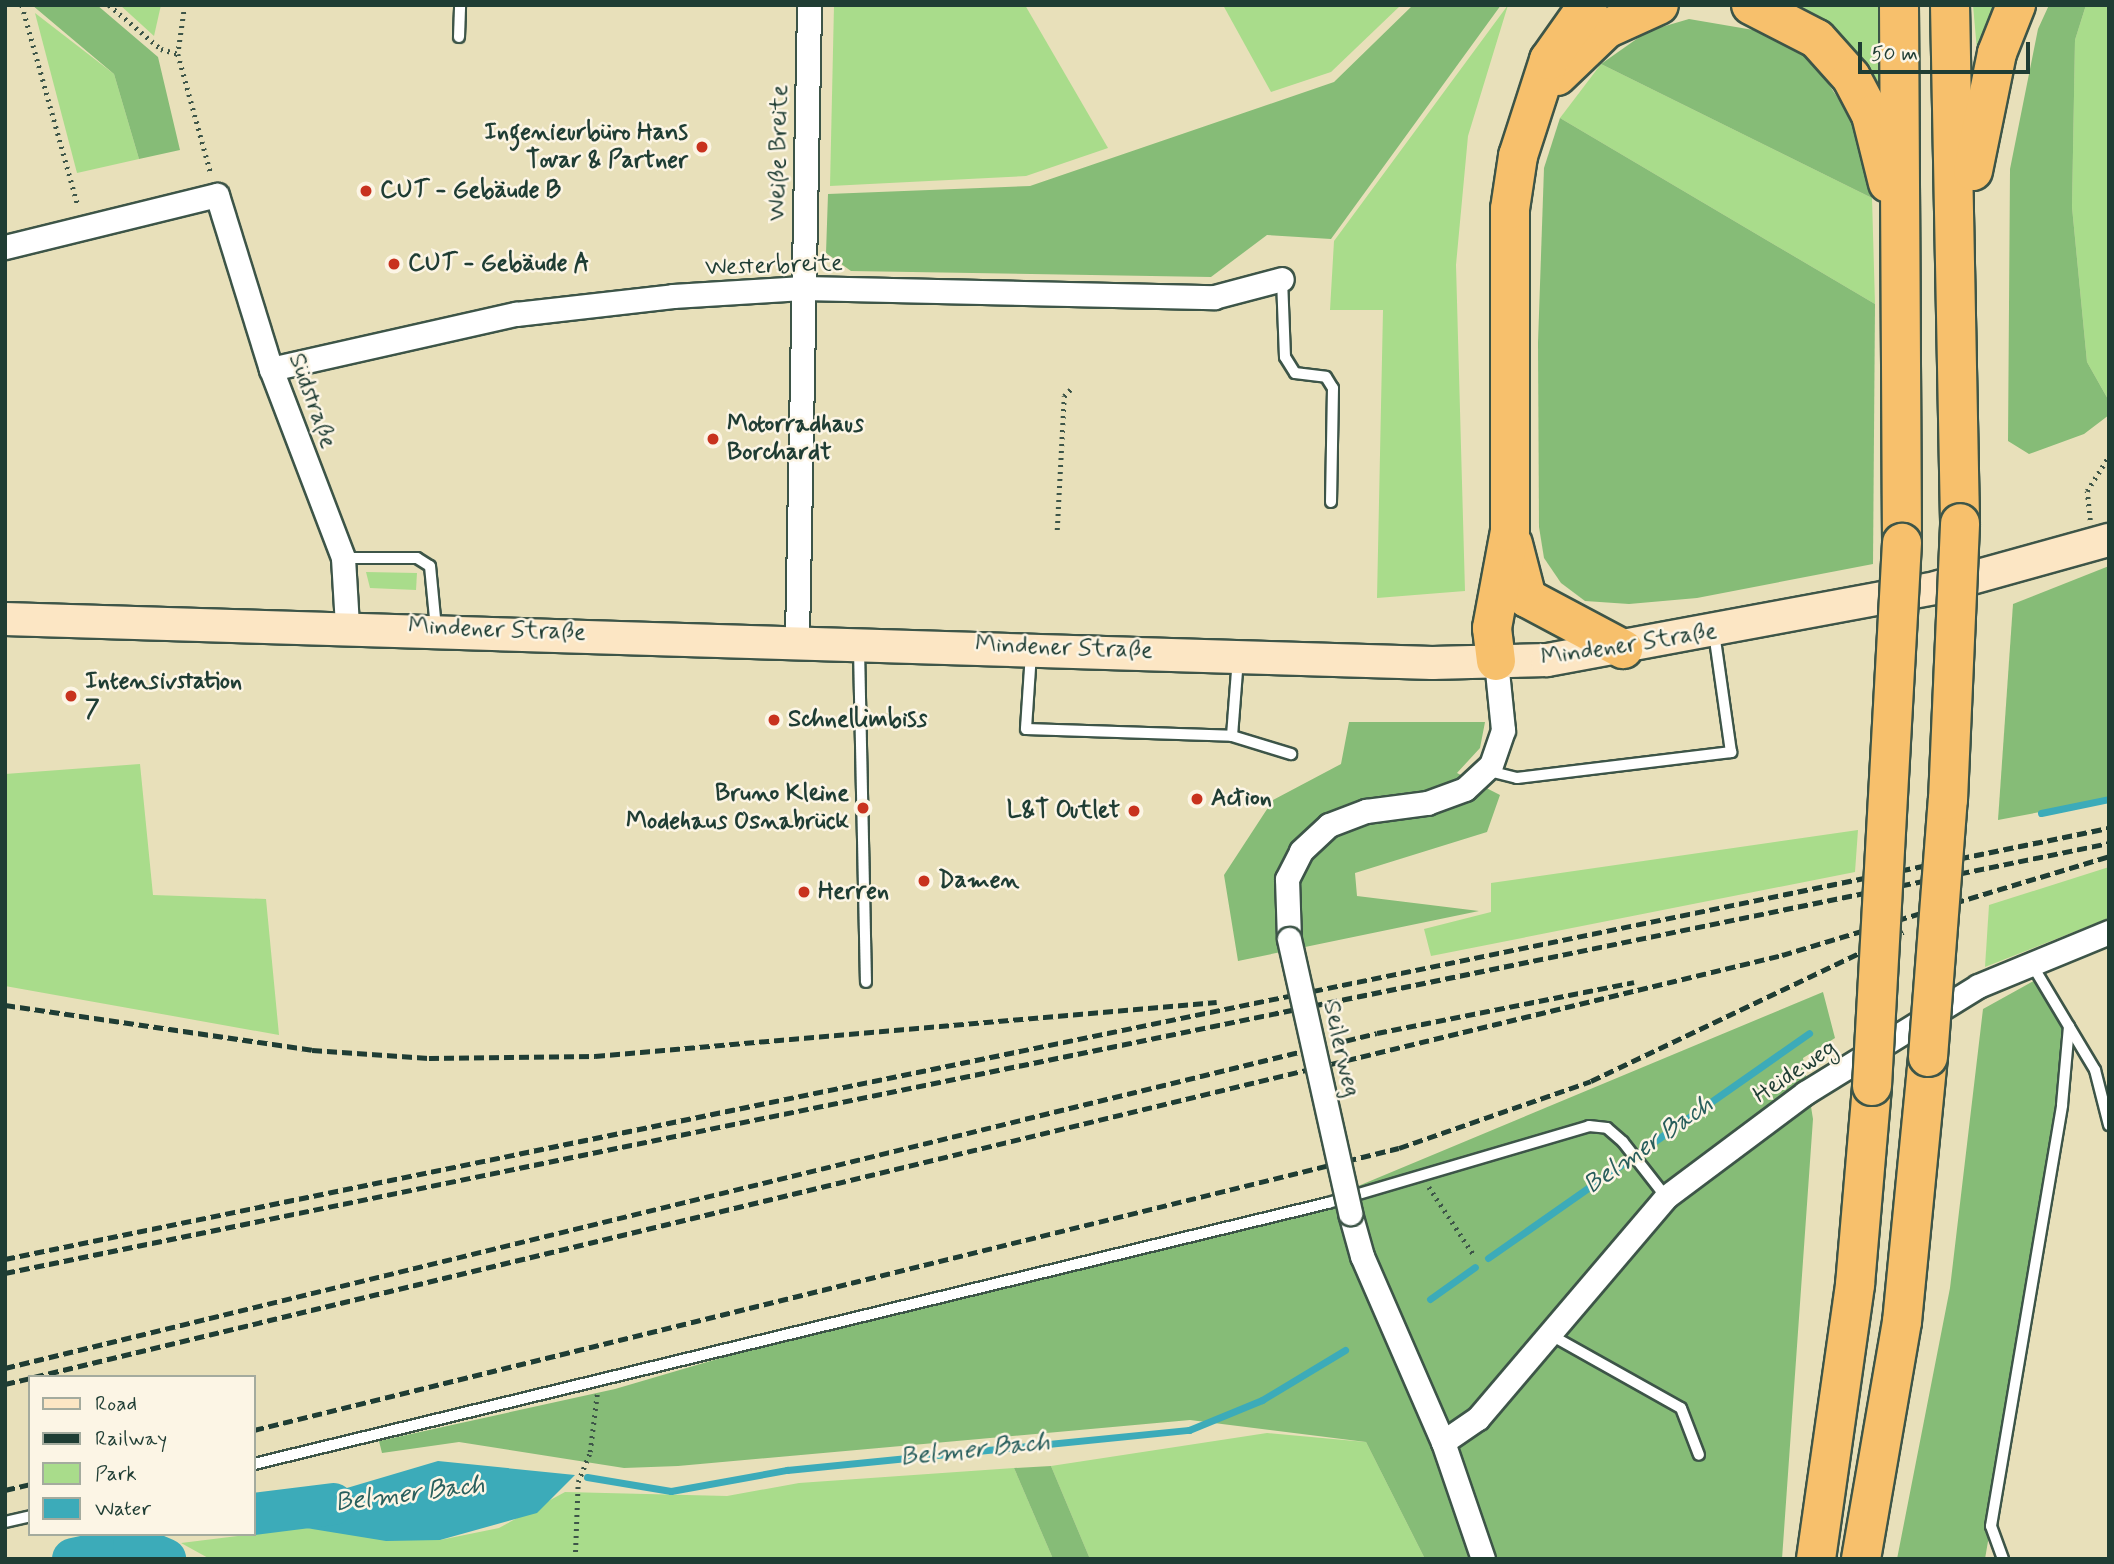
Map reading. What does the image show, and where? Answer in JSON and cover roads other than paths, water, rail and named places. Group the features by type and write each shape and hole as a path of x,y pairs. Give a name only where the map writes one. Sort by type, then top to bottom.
{"highway":[{"path":"1496,661 1492,628 1510,531 1510,209 1532,108 1549,60 1588,5"},
{"path":"1532,108 1568,62 1606,29 1658,5"},
{"path":"1751,5 1818,39 1851,76 1871,115 1889,188 1905,320"},
{"path":"1816,1559 1855,1284 1872,1086 1902,543 1905,320 1899,5"},
{"path":"1861,1559 1902,1322 1928,1057 1948,800 1960,523 1959,249 1950,5"},
{"path":"1959,249 1997,53 2016,5"},
{"path":"1496,661 1527,598 1510,531"},
{"path":"1527,598 1623,649"}],"main road":[{"name":"Mindener Straße","path":"5,619 797,638 1496,661 1623,649 1714,633 1939,587 2103,542"}],"street":[{"name":"Weiße Breite","path":"797,638 809,5"},
{"name":"Südstraße","path":"5,247 217,195 271,369 343,558 347,626"},
{"name":"Westerbreite","path":"271,369 516,314 803,288 1214,297 1282,279"},
{"name":"Seilerweg","path":"1483,1559 1443,1442 1362,1256 1289,939 1287,879 1301,850 1329,825 1366,811 1427,803 1465,789 1486,770 1503,730 1496,661"},
{"name":"Heideweg","path":"1443,1442 1478,1418 1666,1197 1805,1093 2030,960 2109,932"}],"lane":[{"path":"459,37 460,5"},
{"path":"1282,279 1285,357 1295,373 1326,377 1333,388 1331,502"},
{"path":"343,558 416,558 430,566 436,628"},
{"path":"1486,770 1517,778 1731,752 1714,633"},
{"path":"859,640 866,982"},
{"path":"1032,646 1026,729 1232,736 1291,754"},
{"path":"1232,736 1238,654"},
{"path":"2030,960 2095,1070 2109,1125"},
{"path":"2003,1559 1991,1526 2062,1105 2069,1026"},
{"path":"256,1464 953,1297 1422,1174 1589,1126 1607,1128 1623,1142 1666,1197"},
{"path":"1549,1334 1681,1408 1699,1455"},
{"path":"5,1521 28,1516"}],"water":[{"path":"438,1461 575,1475 537,1513 440,1540 386,1541 306,1528 276,1509"}],"waterway":[{"name":"Belmer Bach","path":"2041,813 2109,799"},
{"name":"Belmer Bach","path":"1488,1258 1809,1033"},
{"name":"Belmer Bach","path":"1430,1299 1475,1267"},
{"name":"Belmer Bach","path":"587,1477 671,1491 787,1470 1189,1430 1262,1400 1345,1350"},
{"name":"Belmer Bach","path":"256,1514 333,1504"},
{"path":"73,1559 134,1546 165,1559"}],"railway":[{"path":"5,1259 2109,828"},
{"path":"5,1273 2109,843"},
{"path":"42,1375 1782,955 2109,856"},
{"path":"256,1430 1399,1148 1591,1081 1903,932"},
{"path":"5,1368 1377,1033 1634,982"},
{"path":"5,1005 312,1050 429,1058 595,1056 1217,1002"},
{"path":"5,1384 28,1378"},
{"path":"5,1490 28,1484"}],"place":[{"name":"Ingenieurbüro Hans Tovar & Partner","path":"702,147"},
{"name":"CUT - Gebäude B","path":"366,191"},
{"name":"CUT - Gebäude A","path":"394,264"},
{"name":"Motorradhaus Borchardt","path":"713,439"},
{"name":"Intensivstation 7","path":"71,696"},
{"name":"Schnellimbiss","path":"774,720"},
{"name":"Action","path":"1197,799"},
{"name":"Bruno Kleine Modehaus Osnabrück","path":"863,808"},
{"name":"L&T Outlet","path":"1134,811"},
{"name":"Damen","path":"924,881"},
{"name":"Herren","path":"804,892"}]}
